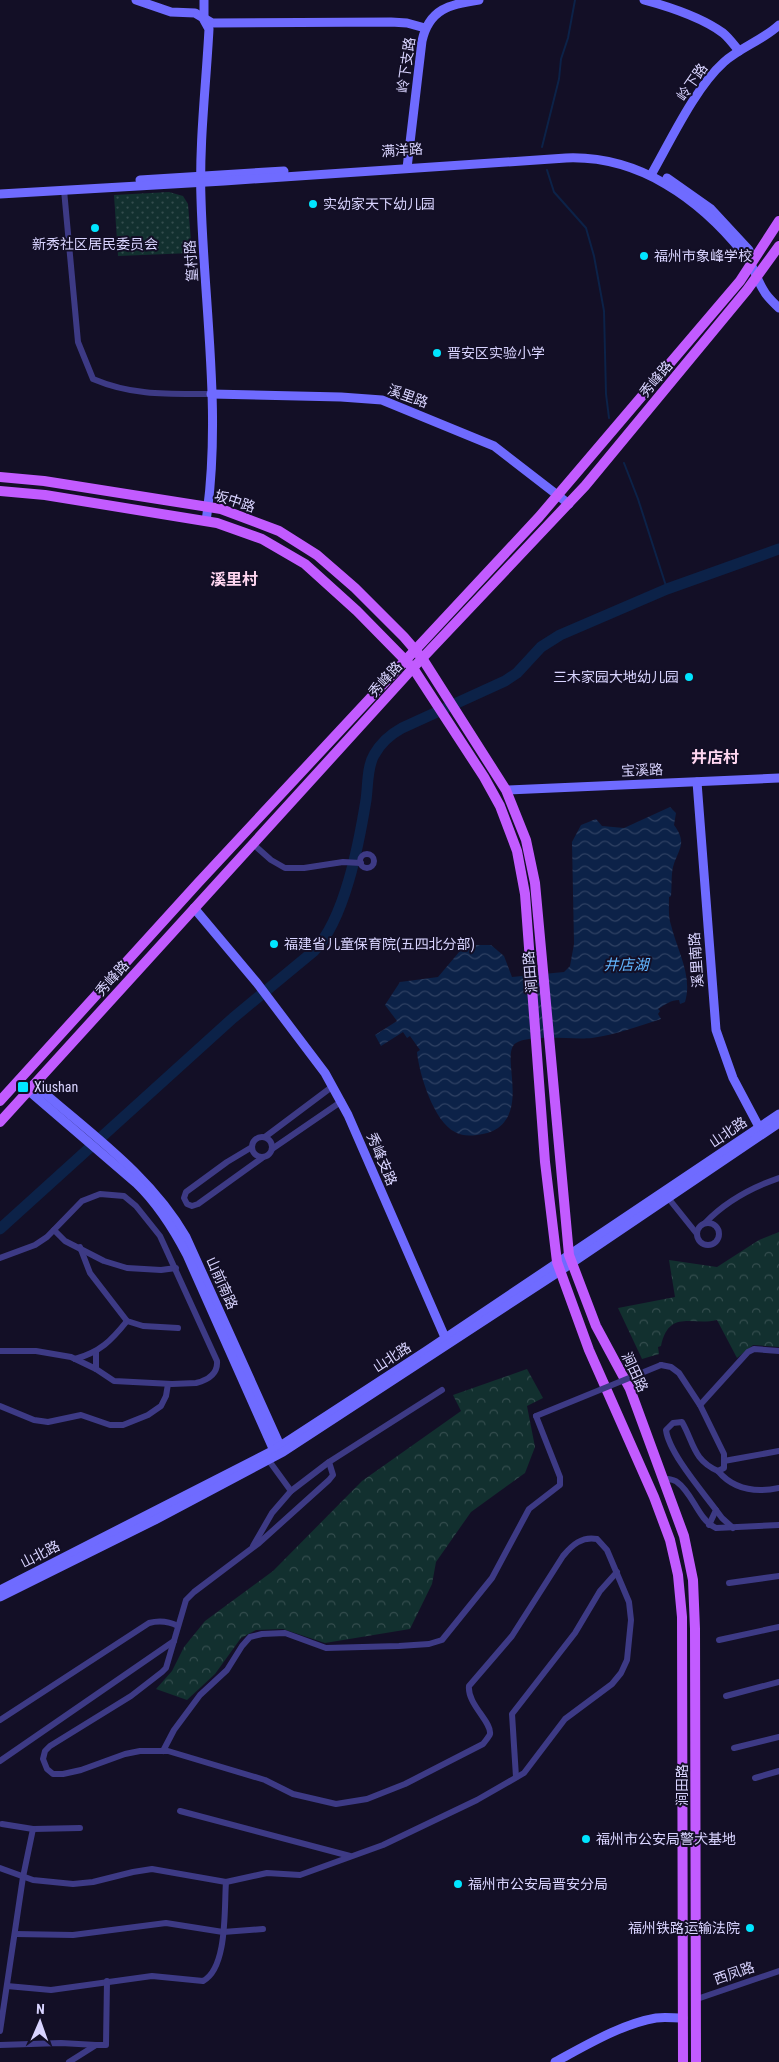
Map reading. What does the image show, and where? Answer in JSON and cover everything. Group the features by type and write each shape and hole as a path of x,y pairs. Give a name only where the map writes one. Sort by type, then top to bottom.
{"main road":[{"path":"419,654 558,496 740,281 779,221"},
{"name":"秀峰路","path":"0,1122 253,844 419,654 569,504 759,274 779,246"},
{"name":"坂中路","path":"0,476 208,506 266,526 290,537 313,552 355,588 419,654"},
{"name":"坂中路","path":"0,491 45,495 206,521 252,535 299,559 337,592 410,664"},
{"name":"涧田路","path":"419,654 506,790 523,829 535,877 570,1259 596,1326 630,1389 684,1536 690,1564 694,1596 696,2062"},
{"name":"秀峰路","path":"0,1101 198,883 410,664"},
{"name":"涧田路","path":"410,664 493,792 508,826 519,859 525,894 545,1162 559,1266 589,1350 654,1497 670,1540 678,1575 682,1617 683,2062"}],"street":[{"path":"136,0 171,12 195,13 204,20 216,23 391,22 407,23 426,28"},
{"name":"篁村路","path":"204,0 204,20 209,29 201,179 211,394 206,521"},
{"name":"岭下支路","path":"407,166 422,41 426,28 432,18 446,8 459,3 478,0"},
{"path":"644,0 674,10 714,28 726,36 739,50"},
{"name":"岭下路","path":"652,173 706,83 720,66 739,50 779,25"},
{"name":"满洋路","path":"0,194 407,166 581,158 620,163 652,173 682,187 711,209 754,262"},
{"name":"满洋路","path":"0,188 201,179"},
{"path":"64,190 78,342 93,379 135,393 211,394"},
{"path":"754,262 765,294 779,308"},
{"path":"759,274 766,286 779,301"},
{"name":"溪里路","path":"211,394 341,397 382,400 494,446 569,504"},
{"name":"宝溪路","path":"506,790 779,778"},
{"name":"溪里南路","path":"696,782 716,1030 733,1078 759,1127"},
{"path":"253,844 271,860 285,868 304,868 343,862 360,863"},
{"name":"秀峰支路","path":"194,908 268,997 342,1101 446,1341"},
{"path":"333,1086 265,1137 256,1138 252,1147 227,1162 186,1192 184,1198 187,1204 192,1206 198,1204 262,1158 268,1156 272,1149 342,1101"},
{"name":"山前南路","path":"32,1087 155,1194 183,1232 274,1453"},
{"name":"山北路","path":"570,1259 779,1114"},
{"name":"山北路","path":"0,1597 274,1453 559,1266 669,1199 779,1123"},
{"path":"265,1137 270,1141 272,1149"},
{"path":"252,1147 254,1153 262,1158"},
{"path":"697,1234 699,1227 735,1198 779,1178"},
{"path":"0,1258 35,1245 54,1230 82,1201 100,1194 124,1196 136,1206 160,1236 217,1361 218,1368 214,1374 203,1382 168,1384 114,1381 96,1369 75,1359 36,1351 0,1351"},
{"path":"669,1199 697,1234 699,1240 705,1244 712,1244 718,1239 719,1232 715,1226 705,1223"},
{"path":"54,1230 65,1241 80,1247 104,1261 127,1268 160,1270 176,1268"},
{"path":"80,1247 90,1273 127,1321 143,1326 178,1328"},
{"path":"75,1359 96,1352 112,1340 127,1321"},
{"path":"700,1405 748,1352 754,1349 779,1351"},
{"path":"96,1352 96,1369"},
{"path":"163,1752 174,1730 200,1695 227,1670 250,1637 262,1634 285,1633 326,1648 429,1644 442,1640 492,1578 530,1509 560,1485 560,1477 536,1416 661,1365 671,1367 679,1373 700,1405 724,1454 724,1468 718,1471"},
{"path":"0,1406 34,1420 48,1422 81,1415 110,1425 123,1425 148,1415 161,1406 166,1396 168,1384"},
{"path":"252,1548 272,1513 291,1491 329,1462 442,1390"},
{"path":"733,1528 722,1518 694,1482 676,1452 667,1436 666,1430 673,1422 682,1422 698,1457 732,1484 749,1490 779,1488"},
{"path":"724,1461 779,1452"},
{"path":"274,1453 291,1491"},
{"name":"山北路","path":"0,1590 274,1453"},
{"path":"0,1868 23,1877 73,1884 93,1882 152,1869 226,1882 267,1873 300,1875 398,1838 477,1800 524,1773 565,1719 612,1684 627,1660 631,1620 629,1602 607,1550 597,1539 584,1539 569,1548 512,1636 469,1686 468,1692 490,1728 490,1735 476,1749 405,1784 367,1798 336,1804 292,1794 265,1780 163,1752 125,1754 81,1770 63,1774 53,1774 47,1769 43,1759 45,1751 50,1746 131,1696 166,1668 186,1600 292,1516 333,1475 329,1462"},
{"path":"662,1478 677,1481 691,1497 709,1525 716,1528 779,1525"},
{"path":"709,1525 716,1510"},
{"path":"516,1777 512,1714 575,1633 600,1591 617,1572"},
{"path":"729,1583 779,1576"},
{"path":"0,1720 149,1623 158,1620 170,1622 178,1626"},
{"path":"719,1640 779,1627"},
{"path":"0,1761 174,1641"},
{"path":"726,1696 779,1682"},
{"path":"734,1748 779,1737"},
{"path":"755,1778 779,1771"},
{"path":"180,1811 350,1856"},
{"path":"2,1824 33,1829 80,1828"},
{"path":"0,2031 23,1877 29,1856 33,1829"},
{"path":"7,1986 45,1990 152,1976 203,1981 212,1974 219,1959 223,1932 226,1882"},
{"path":"15,1934 85,1934 166,1923 223,1932 263,1929"},
{"name":"西凤路","path":"697,1999 779,1971"},
{"path":"0,2045 61,2043 106,2046 107,1981"},
{"path":"555,2062 604,2037 648,2020 683,2018"},
{"path":"69,2062 96,2045"}],"green space":[{"path":"169,192 183,196 188,204 192,253 118,256 114,195"},
{"path":"779,1232 779,1347 753,1345 737,1358 717,1320 683,1321 670,1327 661,1346 658,1347 659,1354 642,1359 618,1308 675,1297 669,1260 717,1267 759,1240"},
{"path":"527,1369 543,1398 527,1406 535,1447 525,1473 471,1512 436,1562 432,1584 410,1629 325,1643 283,1629 256,1630 241,1638 215,1674 187,1700 156,1689 172,1671 184,1647 205,1621 273,1571 362,1481 461,1411 453,1395"}],"water":[{"name":"井店湖","path":"670,807 676,813 674,825 680,837 681,846 672,870 669,915 686,973 687,992 685,1002 680,1004 679,1000 673,1001 658,1009 661,1019 609,1035 592,1038 532,1039 516,1043 512,1049 511,1057 513,1094 507,1118 493,1131 477,1135 468,1136 460,1134 447,1127 434,1108 424,1084 418,1061 417,1052 420,1050 410,1036 407,1038 403,1032 381,1046 375,1035 397,1021 385,1005 400,982 438,977 465,945 491,945 504,956 512,977 564,972 570,966 574,944 572,842 581,825 596,819 602,826 624,828"}],"waterway":[{"path":"542,147 559,79 561,59 568,38 575,0"},
{"path":"547,170 554,192 586,228 594,256 604,311 606,394 609,418"},
{"path":"624,463 638,499 667,589"},
{"path":"0,1229 233,1018 314,951 325,937 342,900 355,858 366,800 370,765 376,751 390,736 402,728 505,681 517,673 541,647 560,635 667,589 779,549"}],"place":[{"name":"实幼家天下幼儿园","path":"313,204"},
{"name":"新秀社区居民委员会","path":"95,228"},
{"name":"福州市象峰学校","path":"644,256"},
{"name":"晋安区实验小学","path":"437,353"},
{"name":"三木家园大地幼儿园","path":"689,677"},
{"name":"福建省儿童保育院(五四北分部)","path":"274,944"},
{"name":"Xiushan","path":"23,1087"},
{"name":"福州市公安局警犬基地","path":"586,1839"},
{"name":"福州市公安局晋安分局","path":"458,1884"},
{"name":"福州铁路运输法院","path":"750,1928"}],"district":[{"name":"溪里村","path":"234,579"},
{"name":"井店村","path":"715,757"}]}
